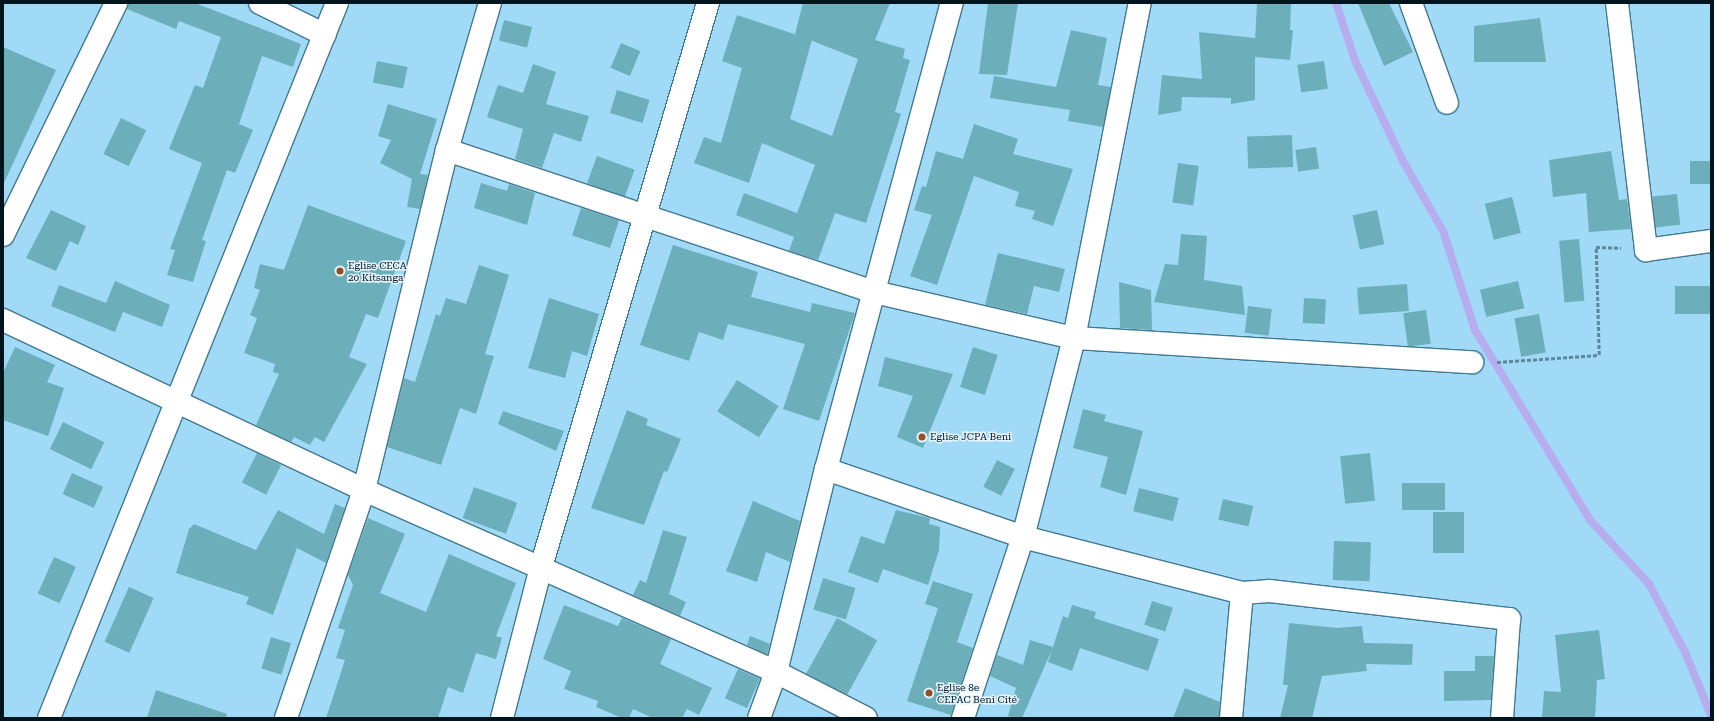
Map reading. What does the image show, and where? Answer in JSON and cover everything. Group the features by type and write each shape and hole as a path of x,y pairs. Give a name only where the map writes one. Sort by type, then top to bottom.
{"street":[{"path":"3,235 116,3"},
{"path":"260,3 325,35"},
{"path":"49,718 337,3"},
{"path":"286,718 364,490 447,150 490,3"},
{"path":"502,718 541,567 648,214 708,3"},
{"path":"759,718 776,672 826,469 952,3"},
{"path":"963,718 1023,537 1074,338 1140,3"},
{"path":"1411,3 1448,103"},
{"path":"1617,3 1646,250 1711,241"},
{"path":"447,150 648,214 874,292 1074,338 1472,362"},
{"path":"3,320 364,490 776,672 866,718"},
{"path":"826,469 1023,537 1242,593 1270,591 1509,619 1502,718"},
{"path":"1231,718 1242,593"}],"path":[{"path":"1504,361 1599,355 1596,247 1646,250"}],"building":[{"path":"128,3 195,3 301,44 293,67 262,56 239,124 253,130 235,173 227,170 202,240 206,241 193,282 167,275 175,250 170,249 202,163 169,149 195,85 203,88 221,37 179,21 176,29 127,9"},
{"path":"803,3 890,3 875,40 905,49 903,58 910,60 895,112 901,114 866,223 835,213 818,260 789,251 794,237 736,215 744,193 797,213 815,165 762,143 749,183 694,163 704,137 721,143 742,68 722,61 737,15 800,36 795,34","holes":["812,41 858,59 832,136 790,119"]},
{"path":"988,3 1018,3 1007,75 979,74"},
{"path":"1257,3 1291,3 1290,30 1293,30 1290,60 1255,57 1255,100 1231,104 1231,98 1182,97 1181,111 1158,115 1162,75 1202,79 1199,32 1255,38 1255,41"},
{"path":"1358,3 1389,3 1413,52 1384,66"},
{"path":"1540,18 1546,62 1474,62 1474,26"},
{"path":"504,20 532,27 527,47 499,40"},
{"path":"1071,30 1107,38 1098,85 1111,87 1103,127 1068,121 1070,110 990,98 994,76 1056,87"},
{"path":"621,43 640,51 630,76 610,68"},
{"path":"3,47 56,70 3,185"},
{"path":"377,61 407,67 403,89 373,83"},
{"path":"1324,61 1328,89 1301,92 1297,65"},
{"path":"533,64 556,72 546,104 589,116 581,142 554,133 542,168 515,159 523,129 487,117 498,85 523,93"},
{"path":"617,90 650,100 642,123 610,113"},
{"path":"388,104 437,119 420,174 428,175 420,209 407,207 412,179 380,163 391,140 378,136"},
{"path":"121,118 146,130 129,166 103,154"},
{"path":"974,124 1018,139 1013,154 1073,169 1053,226 1032,219 1035,211 1015,206 1019,192 974,176 937,285 910,276 932,215 914,210 922,186 926,187 936,151 963,159"},
{"path":"1292,135 1293,167 1248,169 1247,137"},
{"path":"1316,147 1319,169 1298,172 1295,150"},
{"path":"1611,151 1619,200 1627,199 1631,229 1589,232 1586,193 1553,197 1549,160"},
{"path":"597,156 635,170 625,197 587,183"},
{"path":"1690,161 1711,161 1711,184 1690,184"},
{"path":"1178,163 1199,166 1193,206 1172,203"},
{"path":"481,183 507,191 509,184 535,193 527,225 474,208"},
{"path":"1677,194 1680,225 1655,227 1652,197"},
{"path":"1512,197 1521,233 1494,240 1485,204"},
{"path":"308,205 406,241 378,318 366,314 349,357 367,364 324,442 315,437 310,445 294,437 291,442 256,425 279,374 273,372 275,364 244,353 257,318 250,315 260,290 254,288 260,264 284,270"},
{"path":"581,208 619,220 610,248 572,236"},
{"path":"51,210 86,226 78,245 70,241 56,271 26,258"},
{"path":"1377,210 1384,244 1360,249 1353,215"},
{"path":"1181,234 1207,236 1204,280 1242,286 1245,315 1154,302 1165,264 1178,265"},
{"path":"1579,239 1584,301 1564,303 1559,241"},
{"path":"673,245 758,272 751,297 810,312 812,303 855,313 819,421 783,409 805,344 728,324 723,340 699,332 689,361 640,345"},
{"path":"998,253 1065,269 1059,292 1034,286 1027,314 985,305"},
{"path":"479,265 509,275 485,354 494,356 476,414 460,408 441,465 387,447 404,378 415,382 436,314 440,316 446,298 466,304"},
{"path":"115,281 170,305 162,327 123,312 115,332 51,306 59,285 106,303"},
{"path":"1518,281 1524,308 1486,317 1480,290"},
{"path":"1119,282 1151,290 1152,330 1120,328"},
{"path":"1407,284 1409,311 1359,314 1357,287"},
{"path":"1675,286 1711,286 1711,314 1675,314"},
{"path":"549,298 599,314 587,356 572,351 565,378 528,368"},
{"path":"1304,298 1326,299 1325,324 1303,323"},
{"path":"1248,306 1272,309 1269,336 1245,333"},
{"path":"1426,310 1431,344 1408,347 1403,313"},
{"path":"1539,314 1546,352 1521,357 1514,318"},
{"path":"15,347 55,365 47,382 64,388 48,436 3,420 3,373"},
{"path":"973,347 998,355 985,395 960,387"},
{"path":"885,357 953,374 923,448 897,437 913,396 878,386"},
{"path":"737,380 779,406 759,437 717,411"},
{"path":"1083,409 1106,415 1104,421 1143,431 1126,495 1100,487 1108,457 1073,448"},
{"path":"627,410 648,419 646,425 681,439 667,472 664,471 644,525 591,508"},
{"path":"503,411 564,431 556,451 498,424"},
{"path":"63,422 104,442 91,469 50,449"},
{"path":"257,453 281,465 266,495 242,482"},
{"path":"1370,453 1375,501 1345,504 1340,456"},
{"path":"997,460 1015,469 1001,496 983,487"},
{"path":"72,473 103,487 94,508 63,494"},
{"path":"1402,483 1445,483 1445,510 1402,510"},
{"path":"474,487 517,503 506,534 463,518"},
{"path":"1139,488 1179,498 1173,521 1133,511"},
{"path":"1223,499 1253,506 1248,526 1218,519"},
{"path":"753,501 800,521 790,562 766,552 757,582 726,571"},
{"path":"335,504 345,508 326,563 297,548 273,615 246,604 249,597 176,573 189,529 194,524 256,550 278,510 324,534"},
{"path":"896,510 930,518 929,524 940,527 939,550 928,585 883,569 878,583 848,572 861,536 884,544"},
{"path":"1433,512 1464,512 1464,553 1433,553"},
{"path":"368,518 405,534 380,593 426,612 449,554 516,583 496,636 502,638 496,659 476,653 463,693 448,687 438,718 326,718 345,660 336,658 345,630 338,628 353,585 348,575"},
{"path":"663,530 687,537 669,594 686,602 680,616 633,595 640,580 646,583"},
{"path":"1334,541 1371,542 1370,581 1333,580"},
{"path":"54,557 76,567 60,603 38,594"},
{"path":"823,578 856,588 846,619 813,610"},
{"path":"933,581 973,594 957,642 973,648 951,715 907,701 938,608 925,604"},
{"path":"129,587 154,598 129,653 105,642"},
{"path":"1152,601 1173,608 1165,632 1144,625"},
{"path":"564,605 618,626 622,618 671,639 660,664 712,688 699,715 687,709 682,718 653,718 633,709 629,718 622,718 596,707 598,701 564,689 571,671 543,659"},
{"path":"1072,605 1096,612 1094,618 1159,639 1148,671 1080,648 1072,671 1048,662 1063,616 1068,618"},
{"path":"837,618 877,640 846,696 806,674"},
{"path":"1289,623 1337,628 1362,626 1364,643 1413,644 1412,665 1366,664 1367,671 1322,676 1312,718 1280,718 1288,685 1283,685"},
{"path":"1599,630 1605,679 1597,680 1595,718 1542,718 1544,691 1561,692 1555,635"},
{"path":"750,636 770,644 767,655 747,645"},
{"path":"271,637 291,643 281,675 261,669"},
{"path":"1030,640 1053,647 1022,718 1014,718 1008,716 1016,688 990,676 997,655 1023,665"},
{"path":"1475,656 1494,656 1491,700 1444,701 1444,671 1475,671"},
{"path":"738,669 760,679 747,708 725,698"},
{"path":"1185,688 1220,702 1219,718 1173,718"},
{"path":"156,690 227,714 226,718 147,718"}],"waterway":[{"path":"1336,3 1356,63 1403,161 1443,231 1475,330 1590,520 1649,584 1685,652 1711,715"}],"place":[{"name":"Eglise CECA 20 Kitsanga","path":"340,271"},
{"name":"Eglise JCPA Beni","path":"922,437"},
{"name":"Eglise 8e CEPAC Beni Cité","path":"929,693"}]}
